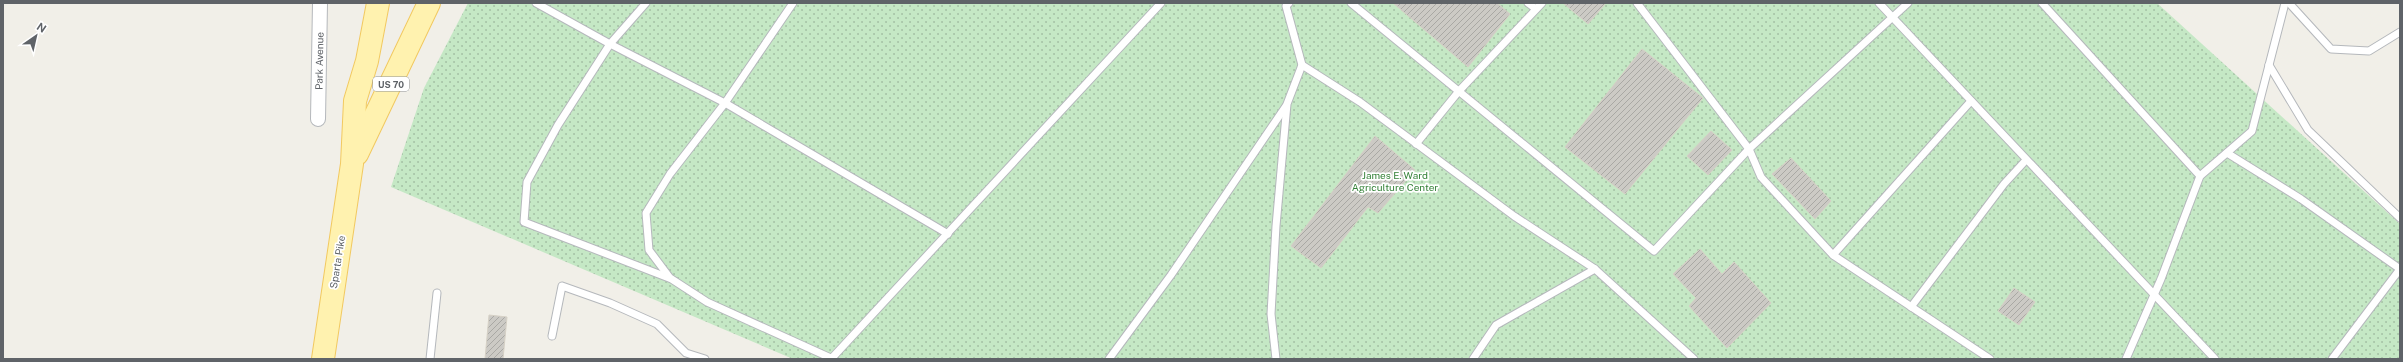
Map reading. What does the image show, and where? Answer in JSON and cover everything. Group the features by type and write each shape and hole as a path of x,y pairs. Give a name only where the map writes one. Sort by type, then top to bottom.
{"main road":[{"path":"352,164 355,101 367,61 378,3"},
{"name":"US 70","path":"352,164 429,3"},
{"name":"Sparta Pike","path":"323,359 352,164"}],"street":[{"name":"Park Avenue","path":"318,119 320,3"}],"lane":[{"path":"536,3 610,44 725,103 948,234"},
{"path":"646,3 610,44 558,125 527,182 524,222 670,278 707,302 833,359 1160,3"},
{"path":"670,278 649,250 646,213 670,174 725,103 793,3"},
{"path":"1351,3 1654,251 1749,149 1908,3"},
{"path":"1528,3 1536,9"},
{"path":"1416,144 1459,91 1542,3"},
{"path":"1637,3 1749,149 1761,177 1833,255 1990,359"},
{"path":"1879,3 2215,359"},
{"path":"2042,3 2200,176"},
{"path":"2126,359 2154,295 2200,176 2252,131 2285,3"},
{"path":"2289,3 2331,49 2368,51 2400,32"},
{"path":"1109,359 1171,275 1287,104 1302,65 1286,4"},
{"path":"1302,65 1360,102 1514,216 1595,269 1694,359"},
{"path":"2269,65 2308,130 2400,218"},
{"path":"1833,255 1971,101"},
{"path":"1276,359 1271,314 1287,104"},
{"path":"2227,153 2301,199 2400,269 2332,359"},
{"path":"1911,307 2004,184 2026,160"},
{"path":"1473,359 1496,325 1595,269"},
{"path":"552,336 562,286 610,303 657,324 685,356 705,359"},
{"path":"430,359 437,294"}],"green space":[{"name":"James E. Ward Agriculture Center","path":"468,3 2157,3 2400,224 2400,359 793,359 391,187 424,88"}],"building":[{"path":"1393,3 1497,3 1510,14 1468,67"},
{"path":"1563,3 1606,3 1588,24"},
{"path":"1642,49 1703,98 1625,194 1565,147"},
{"path":"1711,131 1732,150 1708,175 1687,156"},
{"path":"1375,136 1415,170 1378,213 1368,207 1321,268 1291,246"},
{"path":"1791,158 1831,201 1815,219 1772,174"},
{"path":"1700,249 1722,274 1734,262 1771,303 1727,348 1689,306 1696,298 1673,274"},
{"path":"2014,288 2035,302 2019,325 1998,311"},
{"path":"489,315 507,317 503,359 485,359"}]}
